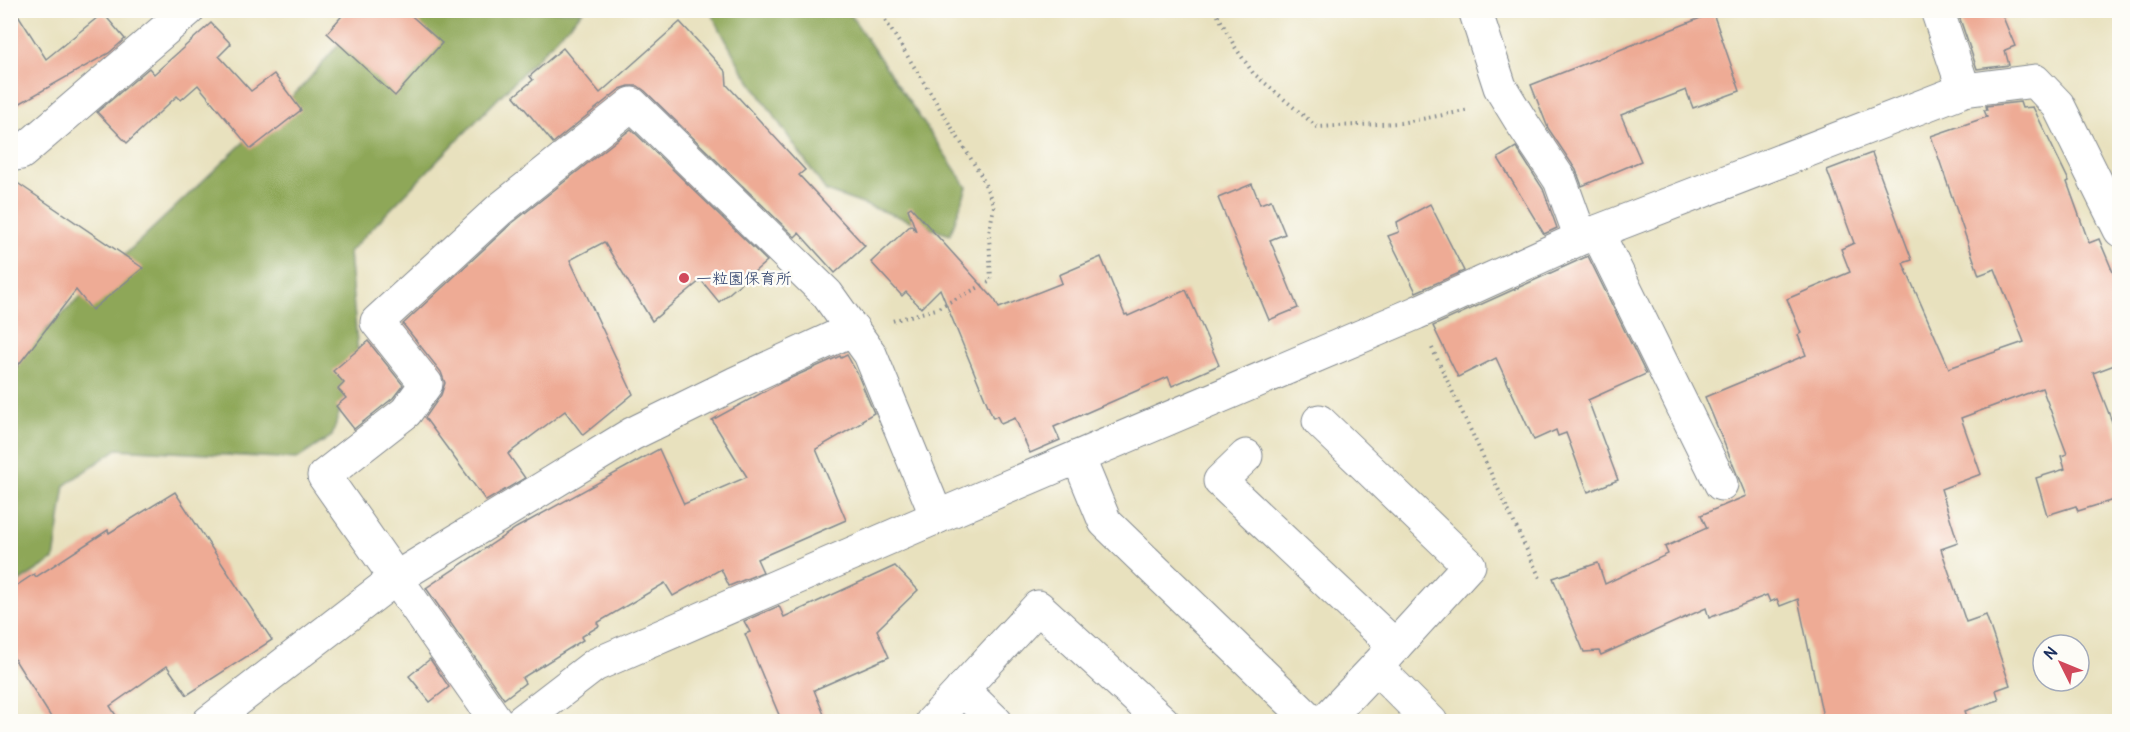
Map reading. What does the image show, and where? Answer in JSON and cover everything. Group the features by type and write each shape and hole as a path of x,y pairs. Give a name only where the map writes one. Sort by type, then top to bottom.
{"street":[{"path":"10,155 21,153 188,10"},
{"path":"1475,10 1500,87 1560,180 1720,483"},
{"path":"1937,10 1964,90"},
{"path":"521,722 595,665 1416,313 1589,235 1964,90 2035,81 2058,105 2120,230"},
{"path":"497,722 324,476 406,412 426,384 377,322 499,210 632,104 827,294 853,329 870,354 937,517"},
{"path":"209,722 396,578 632,434 853,329"},
{"path":"1319,421 1469,565 1324,722"},
{"path":"1246,456 1221,481 1386,657 1431,722"},
{"path":"1078,457 1105,522 1312,722"},
{"path":"932,722 1038,607 1163,722"},
{"path":"962,689 996,722"}],"path":[{"path":"879,10 981,175 994,206 989,233 991,281 936,309"},
{"path":"1215,10 1234,47 1253,73 1317,127 1400,123 1492,105 1506,98"},
{"path":"1416,313 1540,578"}],"green space":[{"path":"367,11 583,11 349,252 358,353 332,436 297,459 117,449 65,485 54,559 11,587 11,355 19,355 302,87"},
{"path":"710,11 848,11 967,187 950,235 826,191 741,68"}],"building":[{"path":"10,10 15,10 46,59 103,13 125,39 109,53 10,109"},
{"path":"347,10 405,10 442,43 395,96 327,33"},
{"path":"1957,10 2000,10 2015,46 2005,50 2009,65 1977,69"},
{"path":"1713,13 1740,91 1693,108 1686,90 1621,115 1641,161 1582,186 1576,170 1548,128 1531,85"},
{"path":"680,22 726,72 727,85 805,170 799,175 865,246 835,273 799,233 795,237 638,86 620,89 553,143 514,96 533,80 530,76 563,48 600,93"},
{"path":"211,23 231,44 219,56 251,91 274,74 301,110 251,149 198,85 181,100 177,96 127,143 97,112 149,68 154,74"},
{"path":"2020,102 2022,108 2033,107 2069,181 2067,182 2089,243 2099,239 2120,289 2120,363 2093,373 2120,442 2120,498 2078,511 2076,506 2047,515 2036,478 2065,469 2061,456 2067,454 2042,388 1961,418 1981,474 1941,489 1958,543 1941,549 1966,622 1986,615 2010,685 1996,690 1999,700 1965,711 1969,722 1824,722 1798,599 1780,606 1777,599 1770,602 1767,595 1709,618 1706,608 1601,655 1599,651 1584,652 1553,578 1598,563 1605,584 1668,554 1665,547 1707,528 1701,515 1746,496 1705,397 1806,355 1798,335 1801,333 1787,299 1850,272 1841,249 1854,243 1827,170 1872,153 1912,260 1903,263 1949,368 2024,342 1995,269 1979,275 1931,136 1987,117 1984,110 1987,110 1986,106"},
{"path":"631,129 767,261 719,302 701,280 652,321 604,242 570,260 633,394 583,435 565,411 508,454 525,478 486,501 425,418 441,395 445,383 441,372 403,324 511,224"},
{"path":"1516,147 1543,189 1557,228 1544,234 1498,158"},
{"path":"10,178 143,268 92,310 76,290 10,376"},
{"path":"1252,184 1260,204 1271,200 1285,234 1270,240 1298,308 1269,320 1218,198"},
{"path":"1430,204 1464,271 1416,292 1388,236 1399,232 1397,222"},
{"path":"911,207 995,300 999,308 1062,283 1059,275 1101,257 1125,315 1128,316 1186,290 1219,365 1172,386 1168,377 1054,427 1060,440 1030,453 1015,418 1001,424 997,416 993,418 940,289 921,308 906,292 902,296 871,262 911,225 916,231 908,209"},
{"path":"1588,256 1646,374 1588,400 1618,480 1588,492 1566,433 1558,436 1556,430 1534,440 1496,358 1458,377 1433,326"},
{"path":"368,341 403,385 393,398 354,429 336,406 346,398 338,389 344,383 333,371"},
{"path":"847,355 874,413 862,420 863,422 816,449 846,520 757,559 763,572 729,586 721,569 673,596 665,583 597,623 599,626 581,637 583,640 522,678 525,683 504,699 426,588 516,528 659,449 684,504 747,477 712,420 782,382"},
{"path":"175,492 272,640 187,695 167,666 110,706 120,722 54,722 10,652 10,590 34,574 36,577 108,530 109,533"},
{"path":"895,566 918,590 877,630 889,657 814,690 827,722 782,722 745,634 750,632 744,621 779,606 784,617"},
{"path":"430,659 449,687 430,702 409,676"}],"place":[{"name":"一粒園保育所","path":"684,278"}]}
